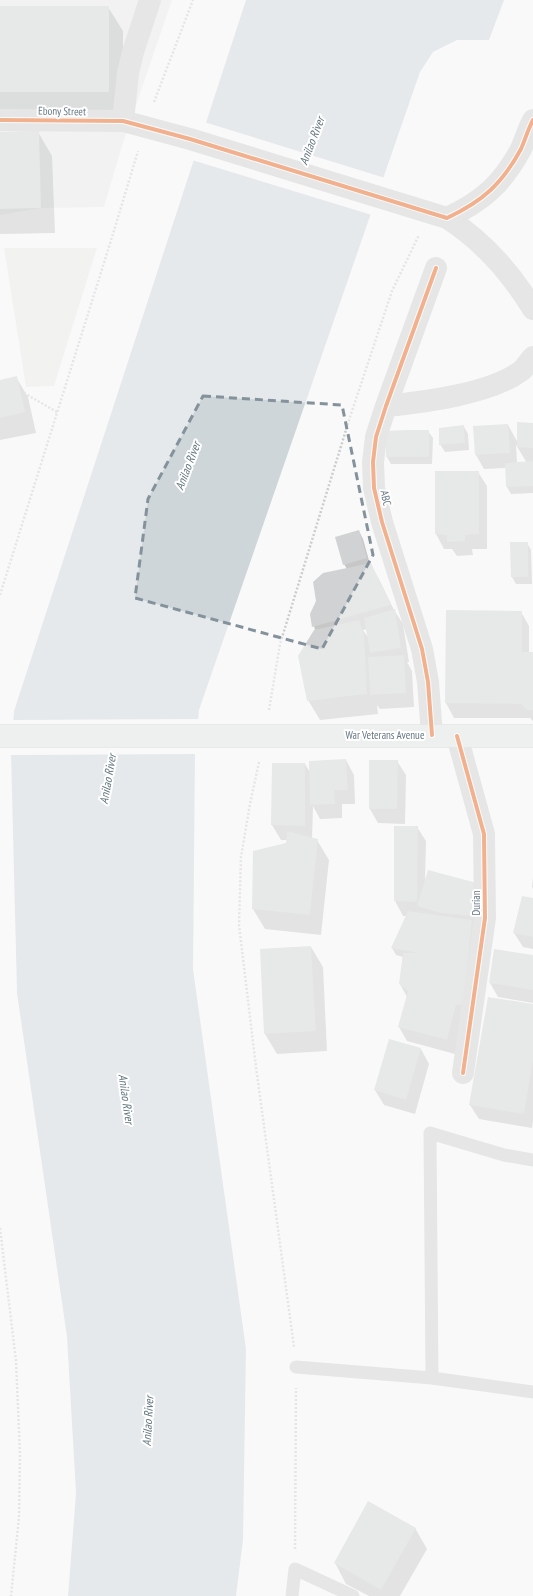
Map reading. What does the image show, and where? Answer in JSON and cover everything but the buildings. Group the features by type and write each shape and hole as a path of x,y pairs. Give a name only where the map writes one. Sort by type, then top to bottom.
{"main road":[{"name":"War Veterans Avenue","path":"0,736 533,736"}],"street":[{"path":"123,121 128,73 133,52 150,0"},
{"name":"Ebony Street","path":"0,120 123,121 190,139 439,215 464,228 479,241 516,283 533,309"},
{"path":"439,215 478,202 494,188 508,170 521,148 533,120"},
{"name":"ABC","path":"432,736 428,682 422,648 382,522 374,488 373,462 376,437 386,406 436,268"},
{"path":"386,406 422,402 451,396 500,382 522,370 533,357"},
{"name":"Durian","path":"457,736 484,834 485,918 463,1073"}],"lane":[{"path":"432,1378 430,1133 504,1154 533,1160"},
{"path":"296,1367 432,1378 533,1392"},
{"path":"292,1596 295,1569 353,1596"}],"path":[{"path":"0,595 113,234 145,126 193,0"},
{"path":"295,1569 296,1367 256,1067 239,925 241,857 250,804 265,735 280,644 309,548 392,291 439,215"},
{"path":"24,393 57,412"},
{"path":"0,1228 16,1361 20,1454 19,1517 11,1596"}],"highlighted area":[{"path":"203,396 342,405 373,555 322,649 135,598 148,499"}],"shaded area":[{"path":"0,0 172,0 122,146 104,207 41,208 0,215"},
{"path":"4,248 97,248 54,386 26,387"}],"water":[{"name":"Anilao River","path":"246,0 504,0 489,40 457,40 433,52 420,72 199,710 195,752 193,969 246,1349 243,1540 236,1596 68,1596 76,1493 67,1337 17,993 11,754 14,711"}],"pier":[{"path":"204,122 385,178 372,215 192,160"},
{"path":"200,719 197,754 9,755 11,720"}],"cycle path":[{"path":"0,120 123,121 190,139 447,218 471,205 499,182 521,149 533,120"},
{"path":"432,735 428,682 422,649 382,522 374,488 373,462 376,437 386,406 436,268"},
{"path":"457,736 484,834 485,918 463,1073"}]}
